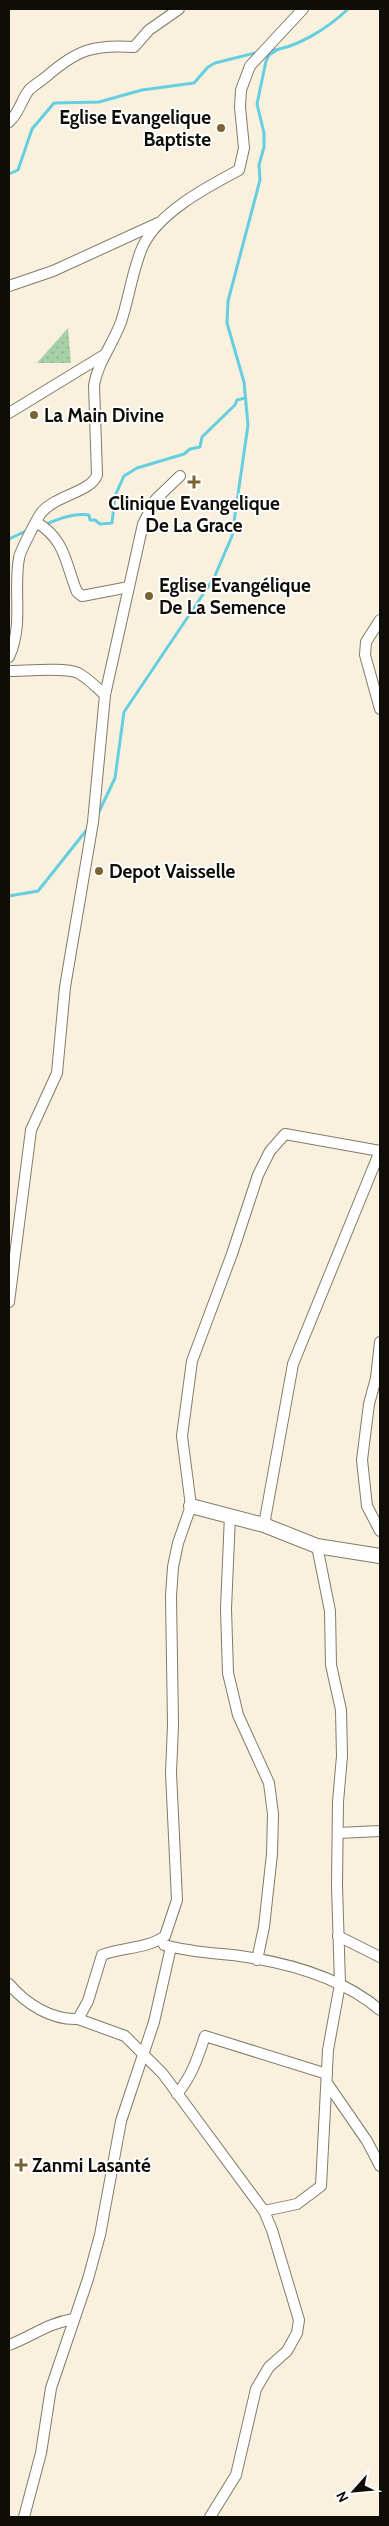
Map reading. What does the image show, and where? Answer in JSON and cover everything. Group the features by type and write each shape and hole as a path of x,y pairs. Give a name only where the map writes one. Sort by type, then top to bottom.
{"street":[{"path":"9,122 18,115 21,104 31,88 72,56 107,46 134,47 149,30 179,9"},
{"path":"9,657 17,635 20,553 42,526 51,504 72,492 90,486 95,481 97,475 94,385 104,355 121,322 143,247 153,231 188,199 239,170 244,148 240,107 241,90 250,66 303,9"},
{"path":"9,286 53,270 165,220"},
{"path":"9,413 104,355"},
{"path":"9,1302 31,1130 57,1073 66,987 93,822 105,695 143,524 156,499 180,476"},
{"path":"42,526 64,551 75,586 82,596 129,587"},
{"path":"380,620 366,642 365,655 380,709"},
{"path":"9,671 43,672 59,669 75,671 105,695"},
{"path":"78,2019 88,2001 102,1955 120,1948 155,1942 165,1936 177,1900 171,1773 173,1725 171,1596 173,1567 178,1543 191,1506 182,1436 192,1361 232,1254 258,1175 270,1151 285,1134 380,1151 293,1364 264,1525"},
{"path":"380,1342 378,1376 369,1404 362,1460 367,1506 380,1531"},
{"path":"191,1506 264,1525 317,1546 380,1556"},
{"path":"230,1516 226,1609 228,1674 238,1715 268,1783 273,1814 272,1854 264,1927 257,1960"},
{"path":"264,2211 297,2204 321,2186 328,2050 340,1984 338,1802 342,1756 341,1710 331,1665 330,1611 317,1546"},
{"path":"338,1833 380,1831"},
{"path":"338,1936 380,1957"},
{"path":"155,1942 171,1947 286,1965 340,1984 362,1995 380,2010"},
{"path":"24,2517 41,2453 51,2388 88,2279 100,2235 121,2121 144,2054 171,1947"},
{"path":"9,1984 20,1996 39,2010 66,2020 78,2019 125,2036 144,2054 177,2094 264,2211 272,2230 299,2320 297,2333 287,2351 269,2367 256,2389 236,2475 210,2517"},
{"path":"177,2094 187,2082 197,2061 205,2036 327,2078 367,2141 380,2166"},
{"path":"9,2346 26,2339 44,2326 74,2319"}],"green space":[{"path":"68,328 71,363 37,363"}],"waterway":[{"path":"267,51 300,42 321,30 348,9"},
{"path":"97,816 115,778 124,712 214,578 232,536 248,425 244,382 227,323 228,301 260,180 259,165 264,147 264,133 257,104 266,61 269,55 277,50"},
{"path":"9,174 18,170 32,129 54,103 99,102 142,90 194,83 208,67 215,63 259,52"},
{"path":"44,525 77,515 89,515 90,520 95,520 100,524 112,523 115,496 124,476 137,468 184,454 190,449 200,447 202,437 235,405 237,400 245,398"},
{"path":"9,539 28,530"},
{"path":"9,896 38,891 89,827"}],"place":[{"name":"Eglise Evangelique Baptiste","path":"221,128"},
{"name":"La Main Divine","path":"34,415"},
{"name":"Clinique Evangelique De La Grace","path":"194,482"},
{"name":"Eglise Evangélique De La Semence","path":"149,596"},
{"name":"Depot Vaisselle","path":"99,871"},
{"name":"Zanmi Lasanté","path":"21,2165"}]}
